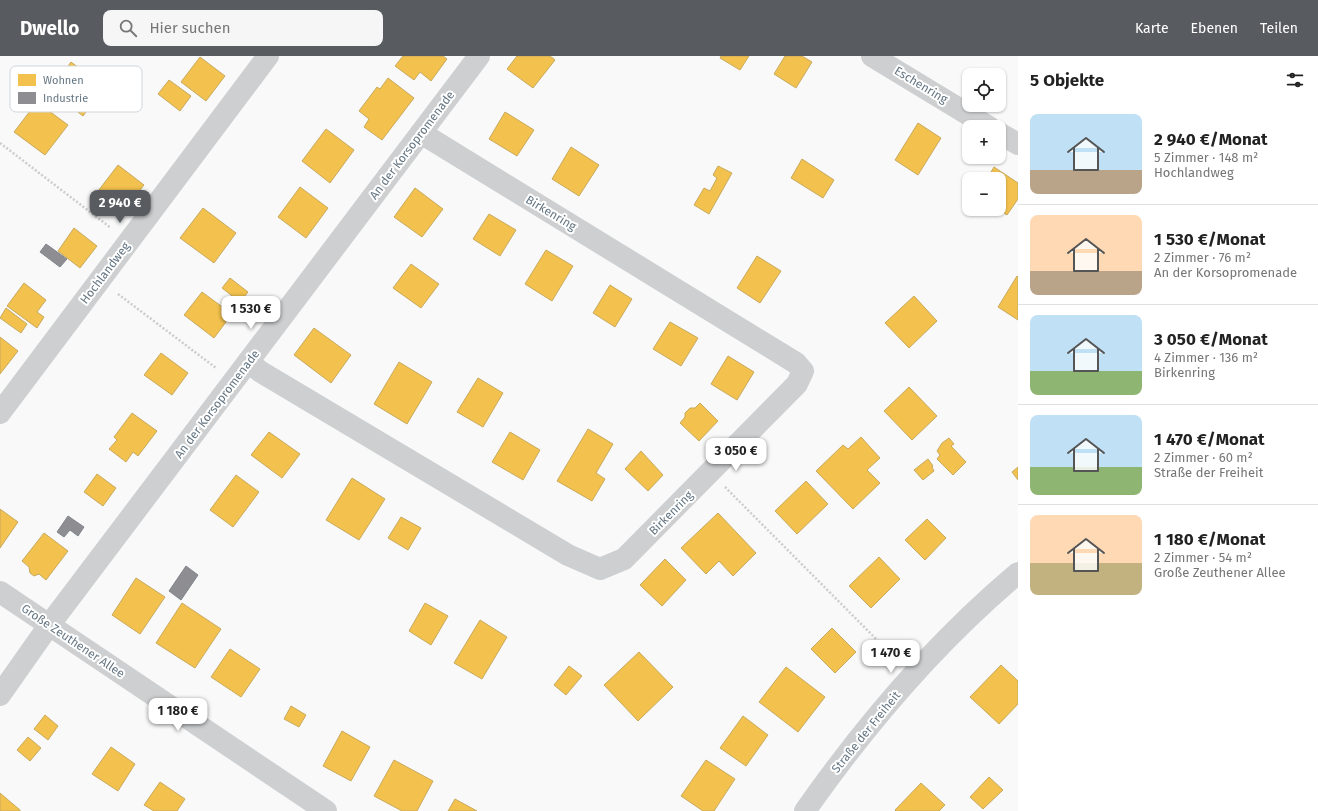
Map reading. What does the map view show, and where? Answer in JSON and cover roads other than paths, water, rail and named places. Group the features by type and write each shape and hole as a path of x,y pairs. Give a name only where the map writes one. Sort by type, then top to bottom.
{"street":[{"name":"Hochlandweg","path":"0,412 268,56"},
{"name":"An der Korsopromenade","path":"0,696 50,624 479,56"},
{"name":"Eschenring","path":"872,56 978,120"},
{"name":"Birkenring","path":"248,362 268,376 568,555 600,569 624,559 711,473 797,384 803,371 796,363 421,133"},
{"path":"1006,137 1018,144"},
{"name":"Straße der Freiheit","path":"805,811 845,754 896,694 959,628 1018,573"},
{"name":"Große Zeuthener Allee","path":"0,592 50,624 326,811"}]}
